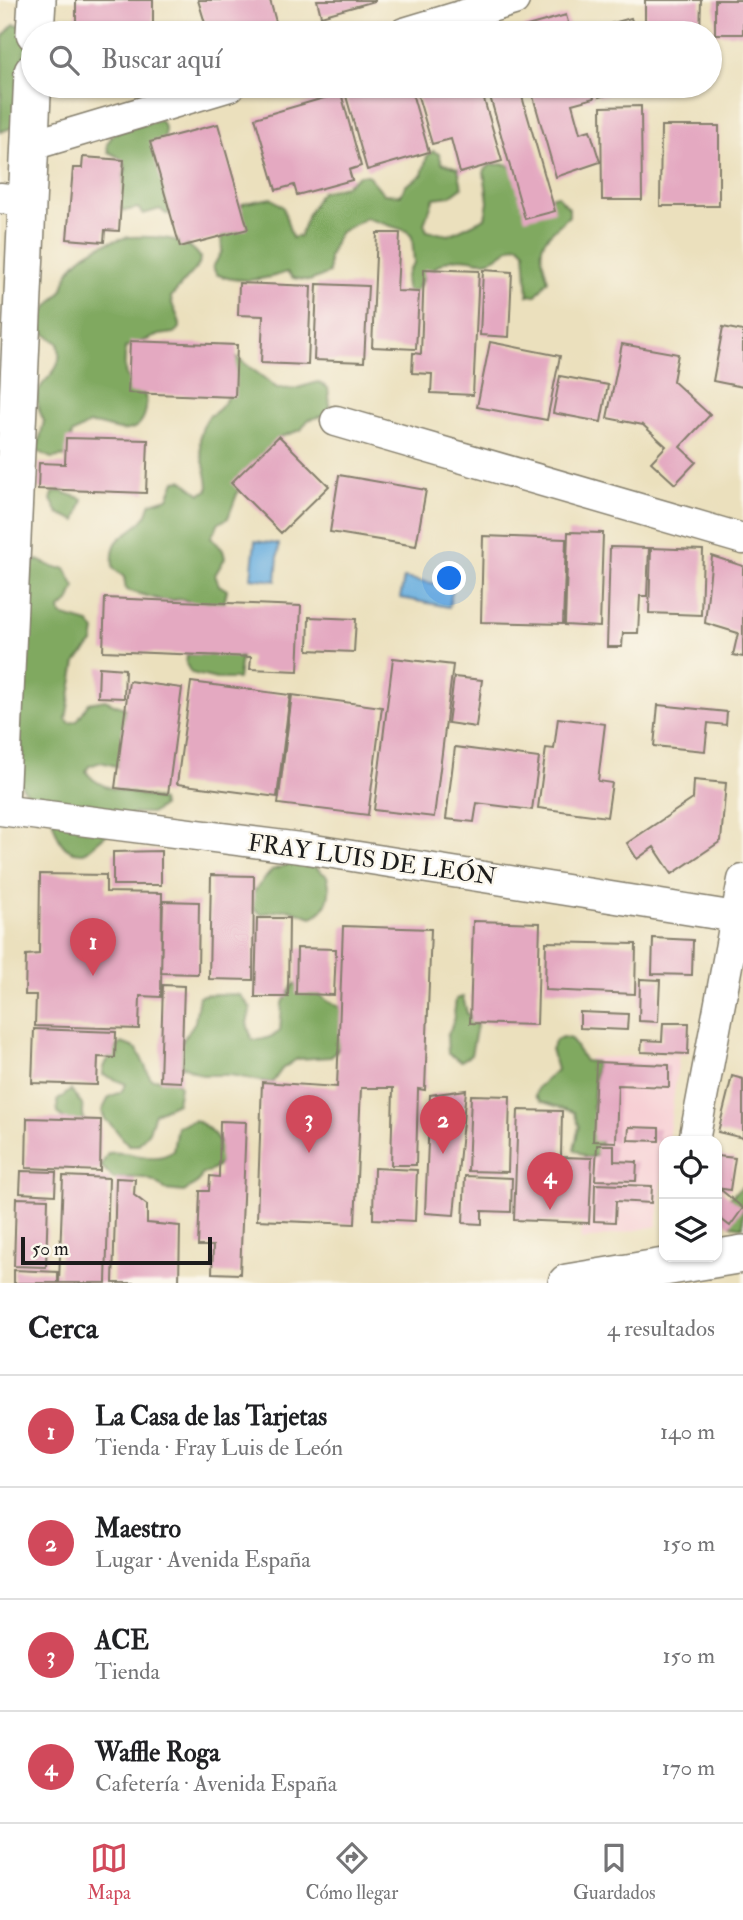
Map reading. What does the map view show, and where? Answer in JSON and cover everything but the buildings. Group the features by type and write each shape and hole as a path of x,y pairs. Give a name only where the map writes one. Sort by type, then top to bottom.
{"main road":[{"path":"36,21 37,0"},
{"path":"0,805 13,200 29,146 32,98"},
{"path":"722,1256 743,1254"},
{"path":"567,1283 666,1262"}],"street":[{"path":"444,21 514,0"},
{"path":"29,146 190,98"},
{"path":"336,421 743,539"},
{"name":"FRAY LUIS DE LEÓN","path":"0,810 308,849 740,916"},
{"path":"695,1136 740,916 743,880"}],"shaded area":[{"path":"679,1055 669,1136 659,1136 657,1226 581,1241 589,1058"}],"green space":[{"path":"14,24 21,25 21,98 23,98 14,127 0,132 3,36"},
{"path":"160,120 165,127 165,150 176,213 166,214 160,209 143,214 138,208 124,211 117,204 113,191 125,173 125,164 108,152 107,144 114,133"},
{"path":"433,151 439,154 442,163 458,168 462,187 450,196 434,198 424,224 427,231 449,235 485,218 488,202 484,171 490,165 507,164 547,198 557,195 569,208 569,216 543,244 542,257 548,280 536,295 528,296 525,251 519,245 487,261 460,258 444,262 425,277 416,291 408,293 406,277 414,263 412,237 407,231 366,218 339,233 329,257 329,273 310,281 293,278 287,272 251,280 216,274 213,267 222,251 220,216 245,203 271,198 283,207 292,238 300,236 308,214 321,192 345,186 359,175 368,175 384,194 401,195 405,186 422,175 427,156"},
{"path":"129,237 158,237 178,241 194,250 200,257 199,265 171,297 180,328 174,333 159,335 125,348 126,375 145,396 145,415 138,425 122,430 89,424 72,434 67,456 51,458 37,451 44,421 37,395 57,367 58,343 41,331 38,322 61,292 69,272 80,259 112,241"},
{"path":"234,355 277,388 294,389 318,382 328,388 330,406 326,415 308,420 301,430 280,437 271,454 239,489 228,518 219,523 211,537 223,550 225,558 215,575 219,585 227,590 224,604 195,604 181,599 164,601 126,590 124,577 113,568 114,548 121,537 138,525 151,503 168,498 175,481 182,480 200,494 208,490 200,436 209,416 222,405 229,391"},
{"path":"60,491 83,499 76,521 58,513 51,500 53,493"},
{"path":"38,560 55,568 65,568 75,587 69,602 60,609 61,615 89,623 95,631 93,643 76,662 66,719 70,723 77,721 89,703 105,700 126,709 123,768 101,762 89,766 86,771 100,784 152,797 161,801 162,806 153,813 133,813 84,853 75,852 63,845 49,807 25,791 20,783 23,751 16,730 29,566"},
{"path":"187,654 237,655 241,657 238,679 216,679 191,673 186,664"},
{"path":"295,862 311,864 327,876 329,894 322,910 312,917 288,909 261,914 253,908 250,896 272,870"},
{"path":"302,983 346,1012 342,1044 331,1057 297,1059 282,1069 272,1083 230,1075 202,1075 181,1065 177,1049 195,1022 199,996 240,995 251,1008 247,1023 252,1040 260,1040 280,1031 282,1004 294,984"},
{"path":"463,997 467,1013 477,1025 471,1055 461,1061 448,1054 447,1037 453,1023 456,999"},
{"path":"562,1037 571,1039 585,1061 596,1062 593,1107 601,1141 599,1155 587,1158 574,1149 579,1126 574,1112 540,1101 535,1096 538,1087 557,1070 551,1049 556,1040"},
{"path":"122,1043 137,1049 151,1079 174,1080 180,1086 177,1103 155,1113 149,1131 138,1145 129,1145 105,1120 102,1111 109,1097 121,1092 126,1084 103,1075 109,1057"},
{"path":"71,1090 82,1105 84,1123 70,1126 58,1113 57,1101"},
{"path":"195,1120 218,1139 223,1155 214,1169 202,1174 199,1181 184,1192 165,1190 148,1179 114,1179 101,1166 108,1153 149,1157 165,1155 173,1151 177,1126"},
{"path":"743,1186 743,1227 731,1225 727,1200"}],"water":[{"path":"255,541 279,544 276,581 251,578"},
{"path":"404,578 453,587 449,607 400,598"}],"place":[{"name":"La Casa de las Tarjetas","path":"93,976"},
{"name":"ACE","path":"309,1153"},
{"name":"Maestro","path":"443,1154"},
{"name":"Waffle Roga","path":"550,1210"}]}
